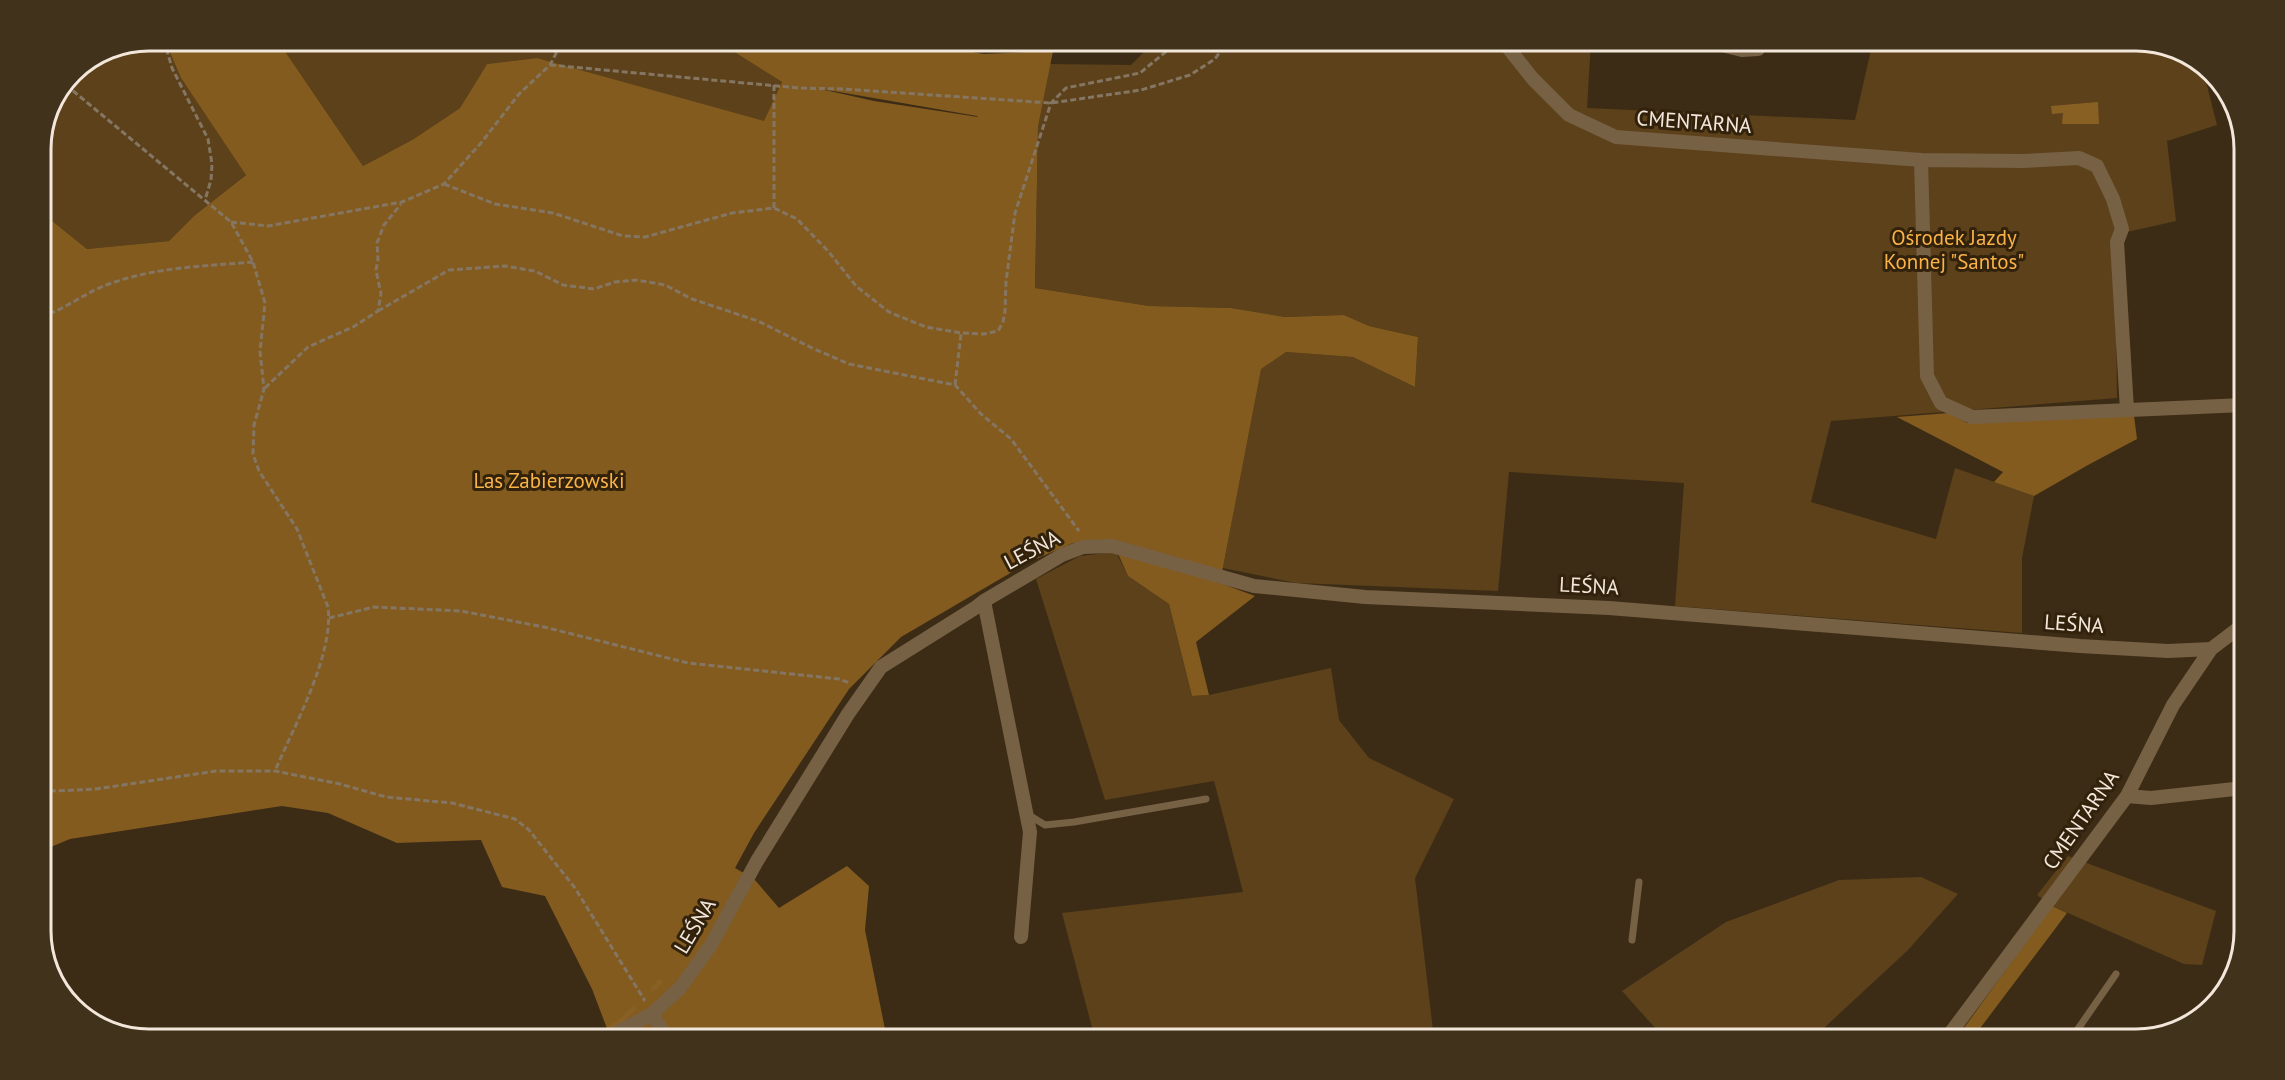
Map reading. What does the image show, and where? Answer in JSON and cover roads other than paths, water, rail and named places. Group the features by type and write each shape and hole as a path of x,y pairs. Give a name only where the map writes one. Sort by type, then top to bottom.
{"street":[{"name":"CMENTARNA","path":"1511,51 1533,79 1569,115 1616,137 1921,160 2023,161 2079,158 2097,166 2113,199 2122,229 2117,242 2127,410"},
{"path":"1921,160 1927,376 1941,403 1972,417 2234,405"},
{"name":"LEŚNA","path":"625,1029 652,1014 680,988 711,945 757,861 881,667 984,601 1062,555 1083,547 1112,546 1254,586 1365,597 1609,608 2168,651 2211,649"},
{"path":"984,601 1030,832 1021,937"},
{"name":"CMENTARNA","path":"1958,1029 2127,796 2173,705 2211,649 2234,632"},
{"path":"2127,796 2151,798 2234,789"},
{"path":"652,1014 661,1029"}],"lane":[{"path":"1027,814 1045,825 1206,799"},
{"path":"1632,940 1639,882"},
{"path":"2078,1029 2116,974"}],"waterway":[{"path":"653,989 660,982"},
{"path":"609,1029 633,1009"}],"park label":[{"name":"Ośrodek Jazdy Konnej \"Santos\"","path":"1954,250"},
{"name":"Las Zabierzowski","path":"549,481"}]}
